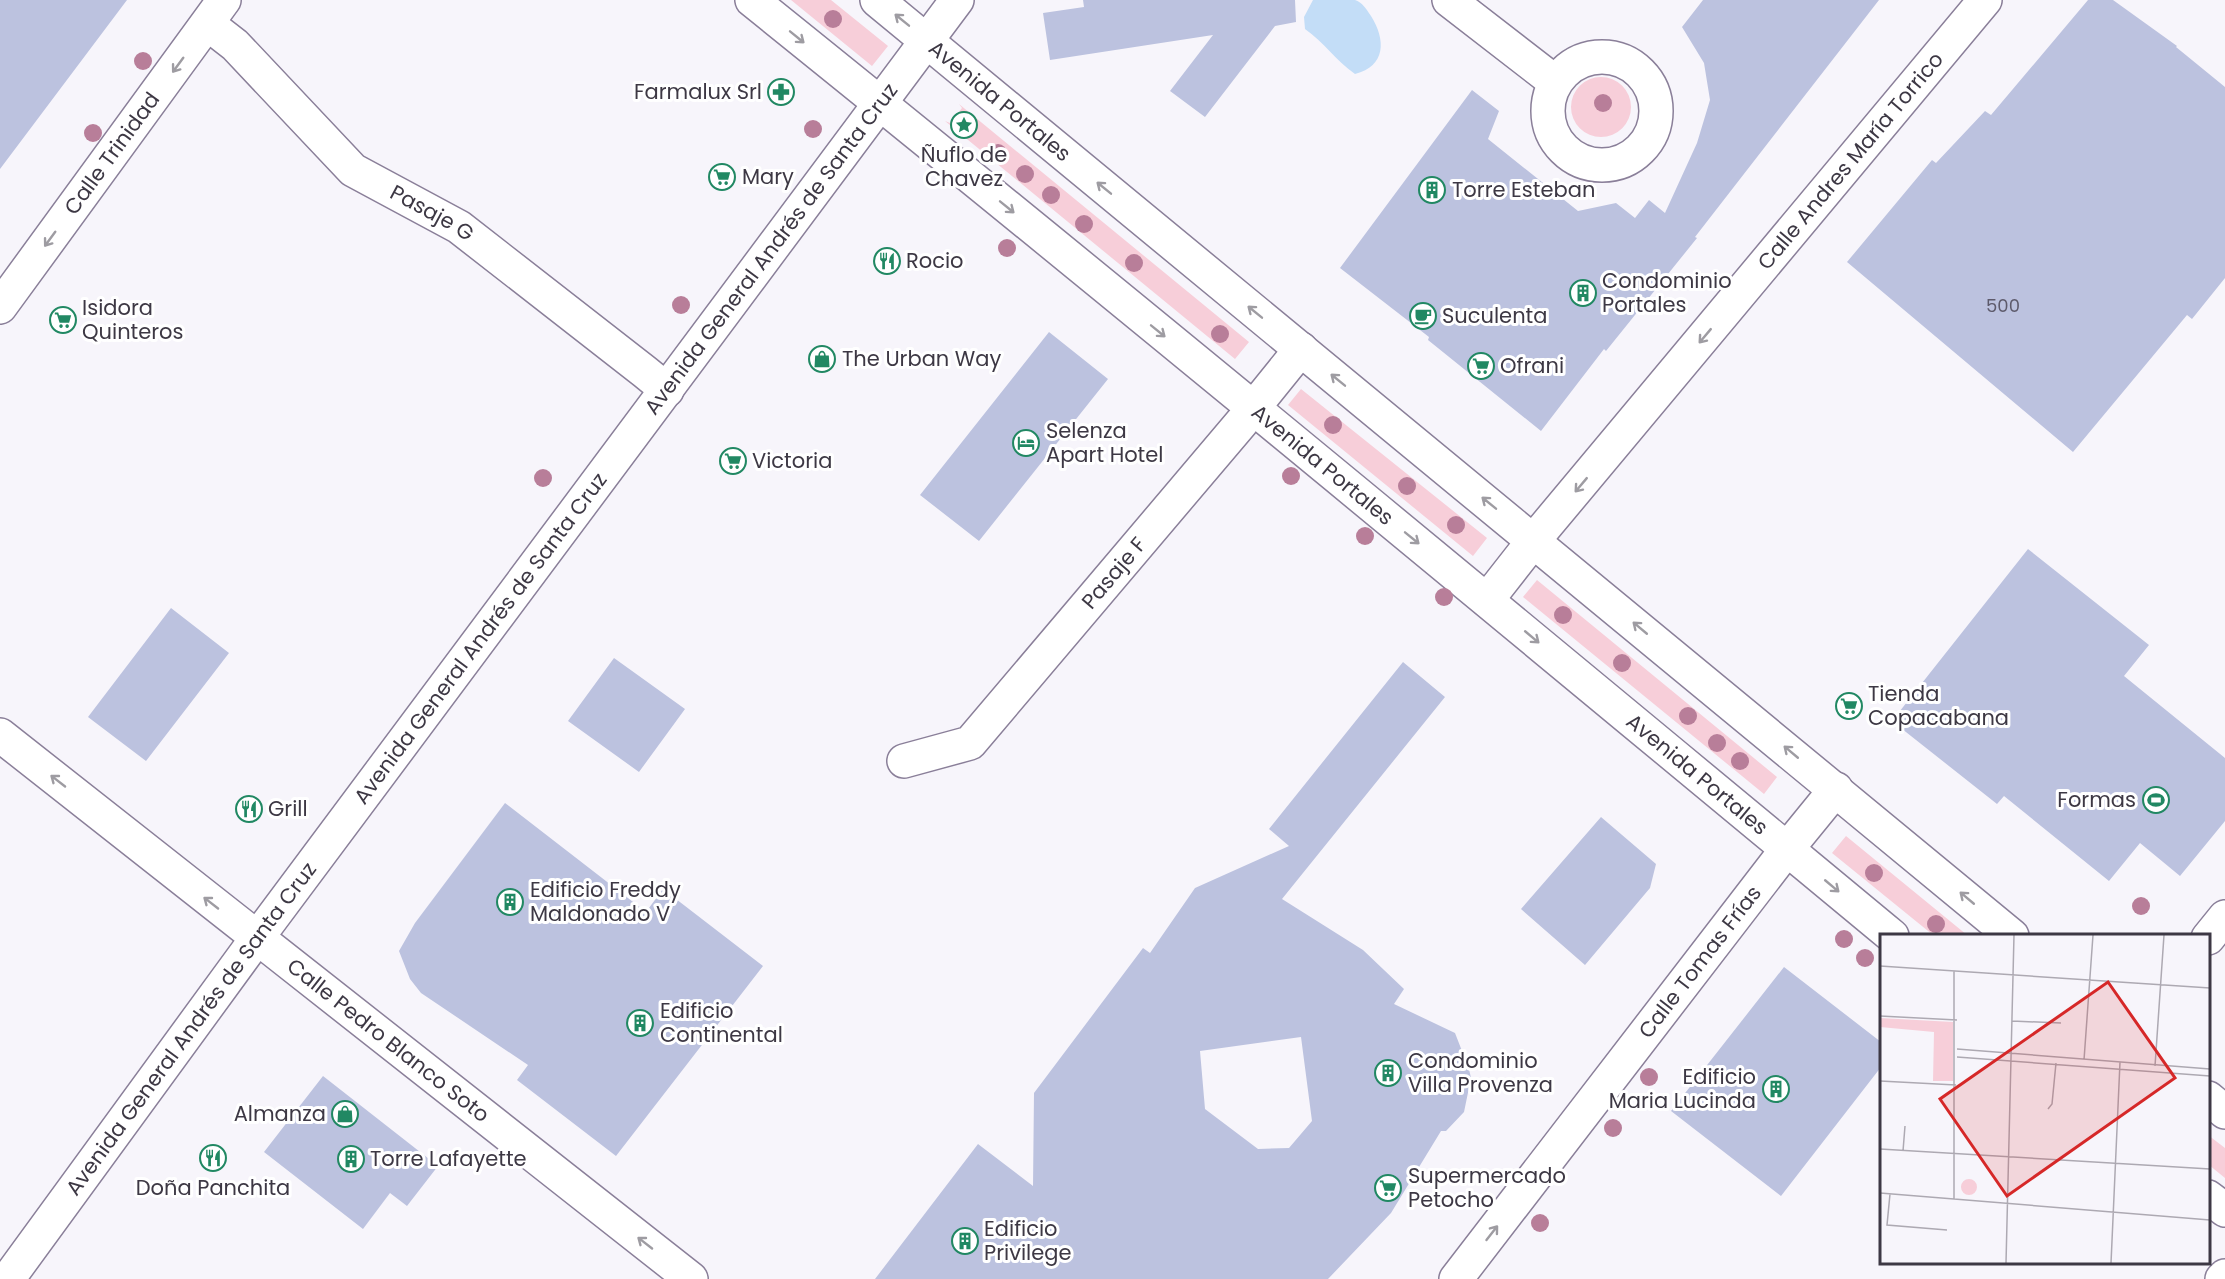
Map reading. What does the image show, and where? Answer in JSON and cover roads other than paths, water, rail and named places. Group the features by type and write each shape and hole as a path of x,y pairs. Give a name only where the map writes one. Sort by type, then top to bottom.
{"street":[{"name":"Avenida Portales","path":"752,0 1487,600 1890,934"},
{"name":"Avenida Portales","path":"877,0 2010,934"},
{"name":"Avenida General Andrés de Santa Cruz","path":"8,1279 257,938 957,0"},
{"path":"1449,0 1555,82"},
{"name":"Calle Andres María Torrico","path":"1487,600 1534,540 1985,0"},
{"name":"Pasaje G","path":"216,12 235,45 352,170 459,227 667,390"},
{"name":"Calle Trinidad","path":"0,307 216,12"},
{"name":"Pasaje F","path":"904,761 970,743 1301,349"},
{"name":"Calle Pedro Blanco Soto","path":"0,735 691,1279"},
{"name":"Calle Tomas Frías","path":"1456,1279 1787,849 1836,789"},
{"path":"2210,936 2225,917"},
{"path":"2210,1100 2225,1112"},
{"path":"2210,1199 2225,1210"}],"water":[{"path":"1313,0 1355,0 1364,6 1376,25 1381,43 1378,58 1373,65 1355,74 1305,29 1304,17"}],"place":[{"name":"Farmalux Srl","path":"781,92"},
{"name":"Ñuflo de Chavez","path":"964,125"},
{"name":"Mary","path":"722,177"},
{"name":"Torre Esteban","path":"1432,190"},
{"name":"Rocio","path":"887,261"},
{"name":"Condominio Portales","path":"1583,293"},
{"name":"Suculenta","path":"1423,316"},
{"name":"Isidora Quinteros","path":"63,320"},
{"name":"The Urban Way","path":"822,359"},
{"name":"Ofrani","path":"1481,366"},
{"name":"Selenza Apart Hotel","path":"1026,443"},
{"name":"Victoria","path":"733,461"},
{"name":"Tienda Copacabana","path":"1849,706"},
{"name":"Formas","path":"2156,800"},
{"name":"Grill","path":"249,809"},
{"name":"Edificio Freddy Maldonado V","path":"510,902"},
{"name":"Edificio Continental","path":"640,1023"},
{"name":"Condominio Villa Provenza","path":"1388,1073"},
{"name":"Edificio Maria Lucinda","path":"1776,1089"},
{"name":"Almanza","path":"345,1114"},
{"name":"Doña Panchita","path":"213,1158"},
{"name":"Torre Lafayette","path":"351,1159"},
{"name":"Supermercado Petocho","path":"1388,1188"},
{"name":"Edificio Privilege","path":"965,1241"}]}
